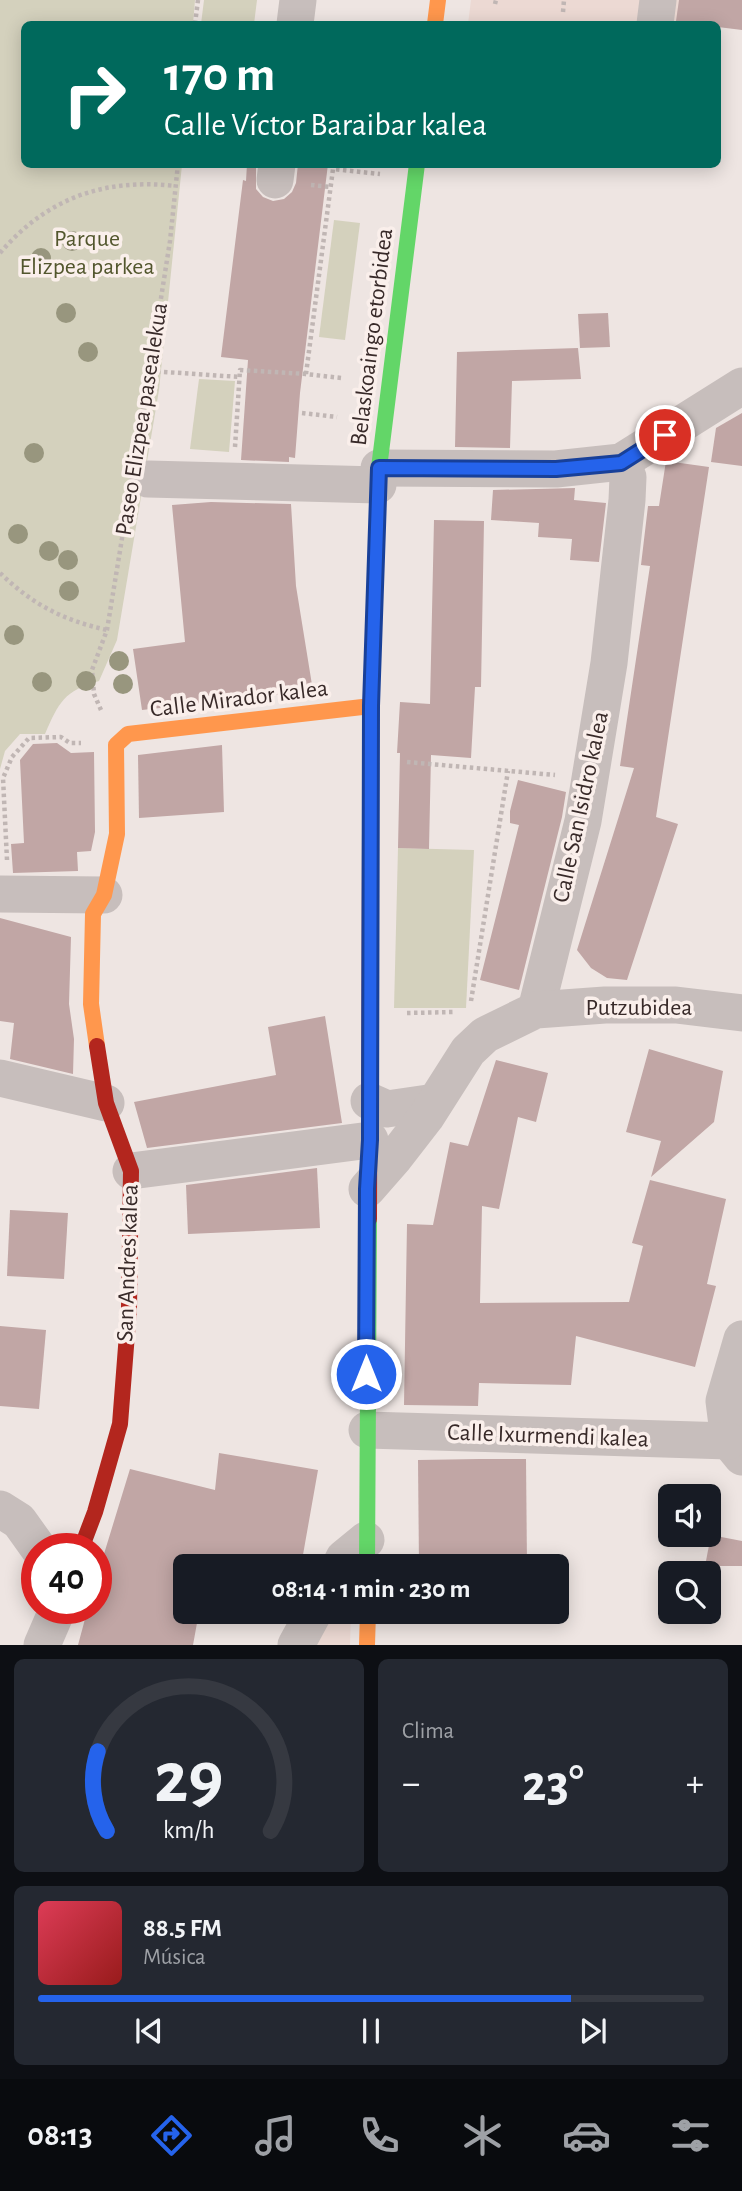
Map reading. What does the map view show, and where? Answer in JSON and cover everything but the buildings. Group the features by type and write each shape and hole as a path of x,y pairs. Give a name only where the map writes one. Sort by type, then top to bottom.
{"street":[{"path":"295,21 298,0"},
{"path":"436,21 438,0"},
{"path":"655,21 658,0"},
{"name":"Belaskoaingo etorbidea","path":"367,1553 371,706 378,476 416,168"},
{"path":"138,478 378,476 556,469 621,463 742,386"},
{"name":"Calle San Isidro kalea","path":"536,1010 583,821 609,663 627,500 628,477 621,463"},
{"name":"Calle Mirador kalea","path":"116,746 128,734 371,706"},
{"name":"San Andres kalea","path":"87,1533 120,1423 129,1308 131,1171 106,1103 91,1004 93,914 104,895 117,834 116,746"},
{"path":"6,895 104,895"},
{"name":"Putzubidea","path":"536,1010 605,1005 676,1005 742,1013"},
{"path":"367,1189 396,1157 468,1051 485,1035 536,1010"},
{"path":"0,1078 106,1103"},
{"path":"369,1101 387,1109 435,1102"},
{"path":"131,1171 370,1140"},
{"name":"Calle Ixurmendi kalea","path":"367,1430 735,1449 724,1401 742,1339"},
{"path":"0,1509 19,1521 28,1533"},
{"path":"42,1645 51,1624"},
{"path":"296,1645 307,1624"},
{"path":"368,1624 368,1645"}],"path":[{"path":"195,21 198,0"},
{"path":"563,12 565,0"},
{"name":"Paseo Elizpea pasealekua","path":"94,694 92,670 107,630 138,478 177,168"},
{"path":"306,374 334,169 391,176"},
{"path":"0,253 33,220 65,201 103,187 153,183 175,186"},
{"path":"317,186 331,187"},
{"path":"234,457 240,370 341,378"},
{"path":"150,371 240,377"},
{"path":"302,414 337,417"},
{"path":"0,573 22,594 46,609 76,623 107,630"},
{"path":"6,895 8,874 3,778 12,757 29,738 61,737 70,743 90,743"},
{"path":"411,762 556,775"},
{"path":"469,1012 508,771"},
{"path":"405,1013 456,1012"}],"green space":[{"name":"Parque Elizpea parkea","path":"0,0 195,0 193,21 21,21 21,168 182,168 159,390 117,640 99,681 78,689 64,699 45,734 20,734 5,751 0,769"},
{"path":"204,0 257,0 254,21 201,21"},
{"path":"334,220 360,223 345,340 319,337"},
{"path":"199,379 235,381 229,452 190,449"},
{"path":"398,848 474,850 466,1008 394,1008"}],"shaded area":[{"path":"471,0 687,0 684,21 468,21"},
{"path":"316,1624 351,1624 350,1645 303,1645"}],"traffic: fast":[{"path":"377,524 379,468 416,168"},
{"path":"367,1554 369,1219"}],"traffic: slow":[{"path":"435,21 438,0"},
{"path":"370,832 377,524"},
{"path":"97,1046 91,1004 93,914 104,895 117,834 116,745 128,734 371,706"},
{"path":"367,1645 368,1624"}],"traffic: jam":[{"path":"369,1219 370,832"},
{"path":"87,1533 120,1424 129,1308 131,1171 106,1103 97,1046"}],"route":[{"path":"366,1374 367,1189 370,1140 371,706 379,468 556,469 621,463 665,435"}]}
